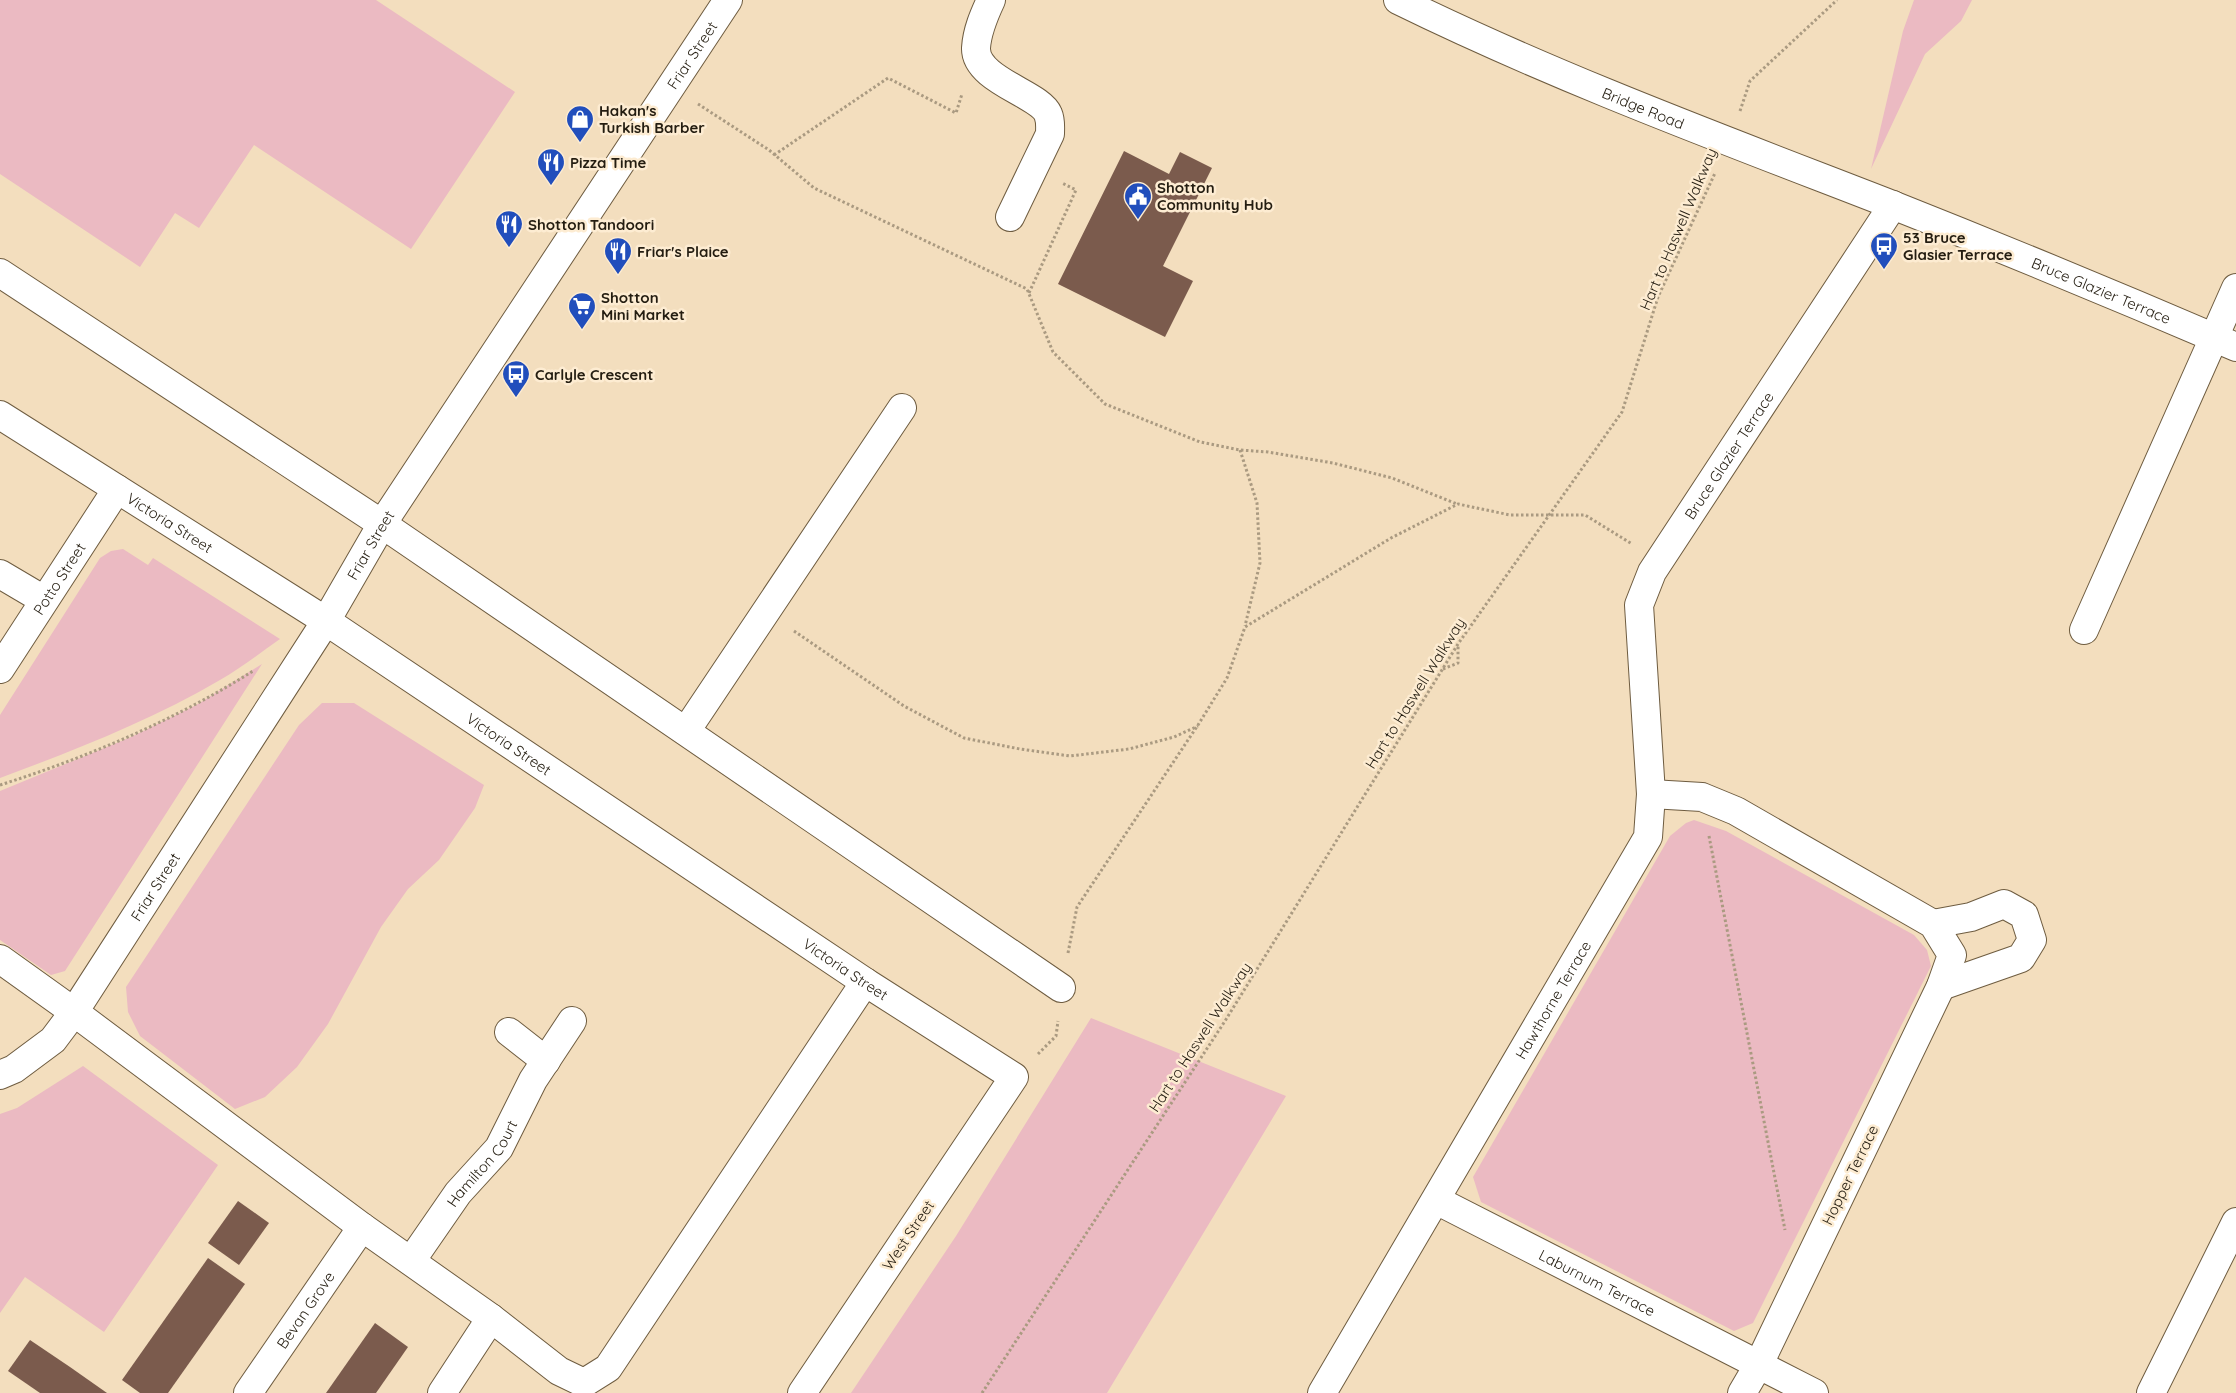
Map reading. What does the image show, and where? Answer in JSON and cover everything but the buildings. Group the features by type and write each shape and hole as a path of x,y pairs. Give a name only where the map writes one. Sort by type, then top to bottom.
{"street":[{"name":"Friar Street","path":"0,1075 14,1069 53,1040 74,1012 326,621 382,524 728,0"},
{"path":"991,0 982,19 976,50 981,65 1011,89 1040,104 1048,113 1050,134 1010,217"},
{"name":"Bridge Road","path":"1398,0 1454,28 1728,142 1893,205"},
{"name":"Bruce Glazier Terrace","path":"1651,794 1639,605 1652,572 1893,205 2225,343"},
{"path":"0,273 382,524 1061,988"},
{"path":"2084,630 2225,343 2236,288"},
{"path":"686,732 902,408"},
{"name":"Victoria Street","path":"0,415 326,621 865,982 1014,1078"},
{"name":"Potto Street","path":"0,669 117,488"},
{"path":"0,574 44,600"},
{"name":"Hopper Terrace","path":"1651,794 1702,797 1736,811 1933,924 1952,955 1942,986 1759,1364 1742,1393"},
{"name":"Hawthorne Terrace","path":"1322,1393 1648,837 1651,794"},
{"path":"1933,924 1971,917 2004,904 2024,915 2032,940 2021,958 1942,986"},
{"path":"0,959 362,1227 491,1318 581,1388 608,1368 865,982"},
{"name":"Hamilton Court","path":"411,1261 458,1193 498,1148 546,1060 572,1020"},
{"path":"509,1032 546,1060"},
{"name":"West Street","path":"802,1393 1014,1078"},
{"name":"Laburnum Terrace","path":"1436,1200 1814,1393"},
{"path":"2151,1393 2236,1222"},
{"name":"Bevan Grove","path":"248,1393 362,1227"},
{"path":"442,1393 491,1318"}],"path":[{"name":"Hart to Haswell Walkway","path":"982,1393 1225,1021 1458,644 1622,412 1658,297 1728,142 1750,81 1837,0"},
{"path":"774,155 888,78 956,113 963,91 988,70"},
{"path":"671,86 774,155 814,188 1027,289 1053,352 1105,404 1200,442 1240,450 1268,452 1333,463 1392,478 1458,504 1510,515 1585,514 1660,561"},
{"path":"1028,294 1076,190 1032,169"},
{"path":"1014,1078 1056,1036 1061,988 1076,907 1198,726 1227,678 1245,627 1260,563 1257,503 1240,450"},
{"path":"1245,627 1390,538 1458,504"},
{"path":"765,612 904,706 964,738 1070,756 1129,749 1174,737 1198,726"},
{"path":"1442,669 1458,663 1458,644"},
{"path":"0,785 58,766 151,726 258,668"},
{"path":"1702,797 1786,1238"}],"shaded area":[{"path":"0,0 376,0 515,92 411,249 254,145 199,228 175,213 140,267 0,174"},
{"path":"1914,0 1972,0 1961,21 1925,54 1871,169 1903,31"},
{"path":"123,549 148,565 153,558 280,639 228,675 167,709 84,745 0,778 0,715 100,558 111,551"},
{"path":"262,664 65,971 51,975 0,940 0,791 131,737 198,704"},
{"path":"322,703 354,703 484,785 475,808 439,860 408,889 381,927 328,1024 297,1067 265,1097 235,1109 140,1036 128,1012 126,987 299,725"},
{"path":"1694,820 1726,831 1914,935 1927,950 1931,966 1753,1323 1734,1331 1481,1202 1473,1177 1670,836 1686,823"},
{"path":"1091,1018 1286,1096 1107,1393 851,1393 956,1236"},
{"path":"83,1066 218,1165 104,1332 25,1277 0,1313 0,1114 17,1108"}],"place":[{"name":"Hakan's Turkish Barber","path":"580,143"},
{"name":"Pizza Time","path":"551,186"},
{"name":"Shotton Community Hub","path":"1138,220"},
{"name":"Shotton Tandoori","path":"509,248"},
{"name":"53 Bruce Glasier Terrace","path":"1884,270"},
{"name":"Friar's Plaice","path":"618,275"},
{"name":"Shotton Mini Market","path":"582,330"},
{"name":"Carlyle Crescent","path":"516,398"}]}
